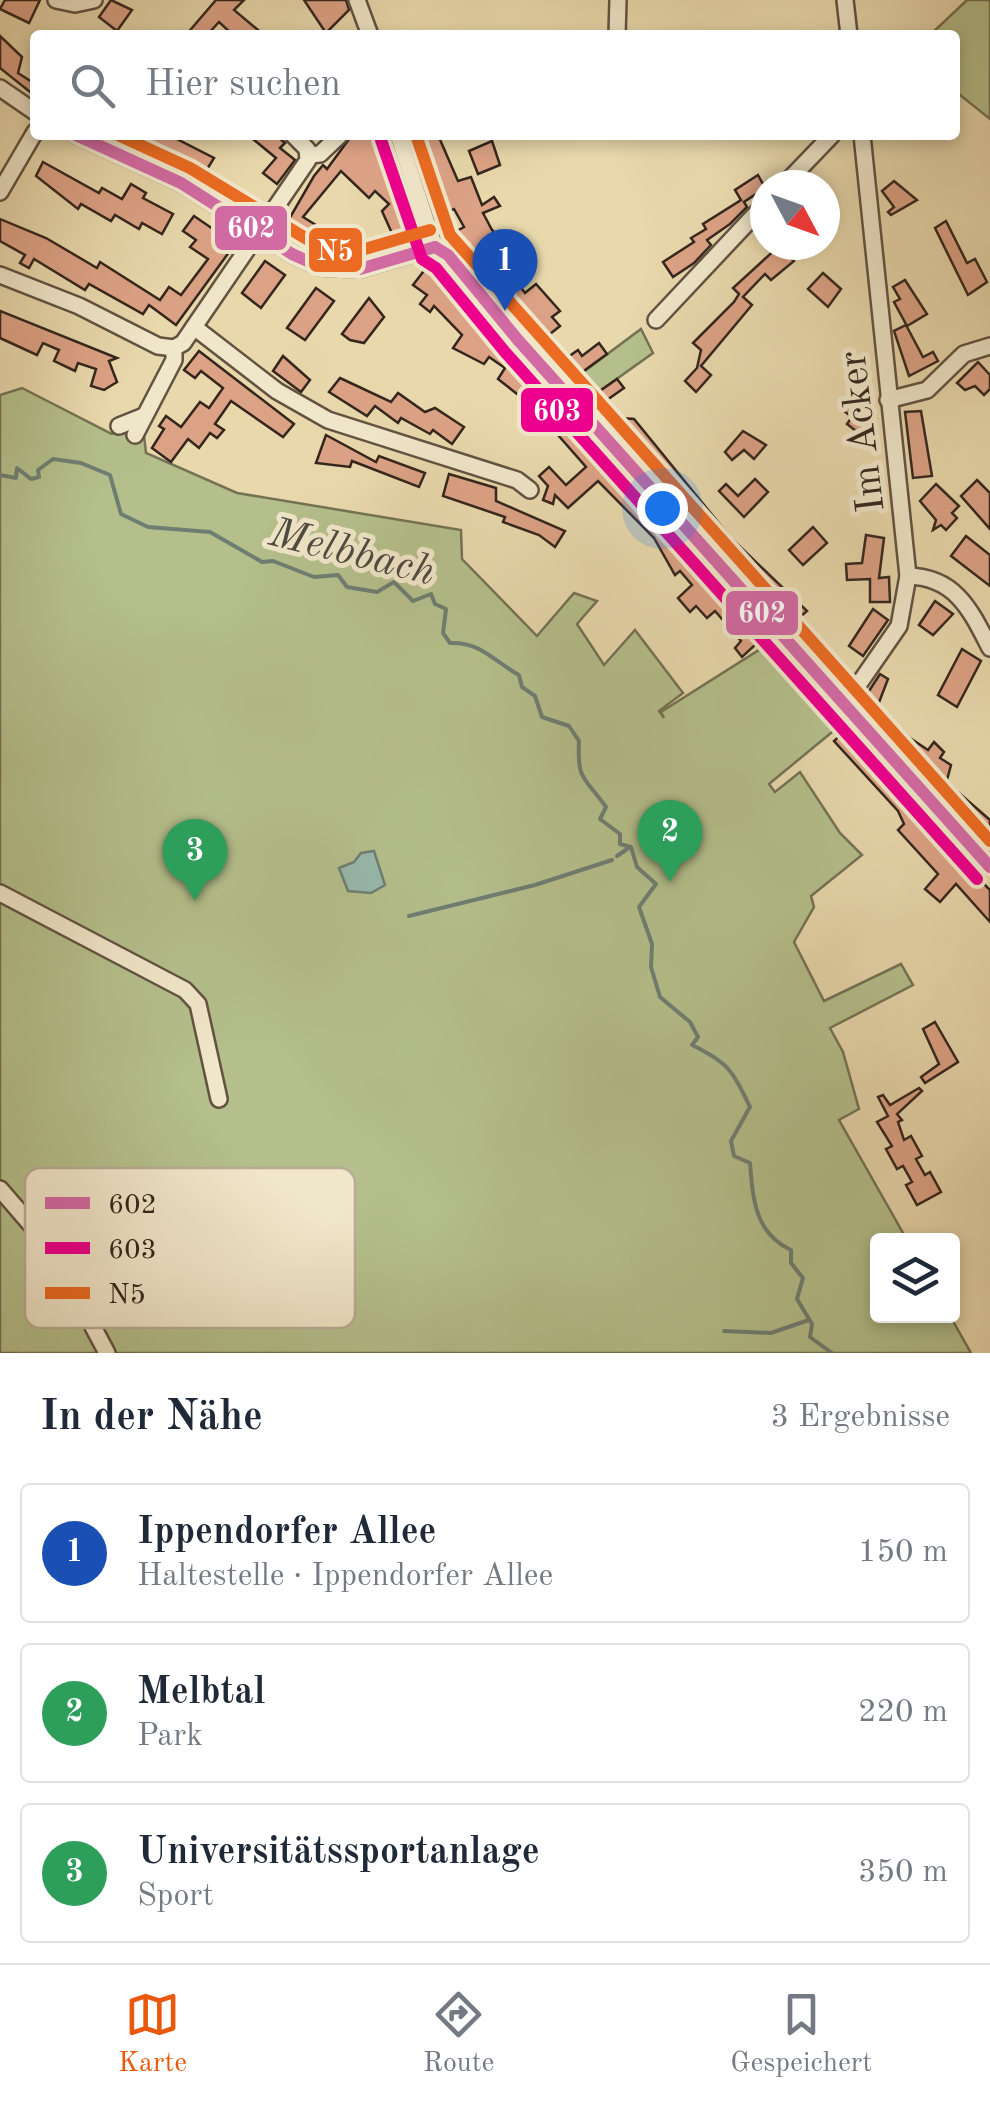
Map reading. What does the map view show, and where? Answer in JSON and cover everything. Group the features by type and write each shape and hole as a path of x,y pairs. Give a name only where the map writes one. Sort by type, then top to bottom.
{"street":[{"path":"56,0 76,4 94,0"},
{"path":"357,0 368,30"},
{"path":"617,30 618,0"},
{"path":"845,0 848,30"},
{"path":"0,88 30,109"},
{"path":"0,192 30,140"},
{"path":"87,140 181,182 310,263 341,270 369,268 436,247"},
{"path":"298,140 309,155"},
{"path":"309,155 320,154 335,140"},
{"path":"400,140 436,247 448,254 518,340 990,866"},
{"path":"798,170 827,140"},
{"name":"Im Acker","path":"845,704 899,626 908,576 862,140"},
{"path":"135,435 174,360 174,348 194,327 309,155"},
{"path":"656,320 750,220"},
{"path":"0,275 79,306 158,346 174,348"},
{"path":"194,327 277,391 328,420 518,480 530,490"},
{"path":"888,400 927,390 964,354 990,346"},
{"path":"119,426 144,416"},
{"path":"908,576 934,580 961,596 990,648"},
{"path":"0,893 185,990 198,1004 218,1099"},
{"path":"0,1189 25,1218"},
{"path":"94,1328 107,1353"}],"green space":[{"path":"967,0 990,0 990,119 960,95 960,30 935,30"},
{"path":"641,329 653,353 587,400 570,382"},
{"path":"22,388 112,434 142,418 146,453 237,493 461,530 462,559 537,636 574,593 597,601 577,624 604,665 635,630 683,693 659,711 664,718 661,712 770,643 843,723 769,784 775,792 800,772 840,833 862,855 811,896 814,907 794,942 824,1001 901,964 913,985 830,1028 843,1052 859,1109 839,1120 903,1233 870,1233 870,1323 954,1323 971,1353 0,1353 0,395"}],"water":[{"path":"374,851 385,885 371,893 348,891 339,868 354,862 361,853"}],"building":[{"path":"5,0 40,0 29,23 0,9"},
{"path":"111,0 132,10 118,30 99,17"},
{"path":"216,0 244,0 234,10 258,30 228,30 219,22 212,30 190,30"},
{"path":"304,0 346,0 349,10 329,30 324,30"},
{"path":"0,36 22,57 18,73 30,81 30,92 0,68"},
{"path":"146,140 179,140 214,158 203,176"},
{"path":"254,140 282,140 285,143 280,148 295,160 277,184 263,173 276,158"},
{"path":"348,140 385,140 400,180 394,188 411,227 401,241 395,240 382,211 389,204 375,191 369,198 341,171 303,217 337,238 326,253 285,226 314,176 323,165 327,169"},
{"path":"412,140 440,140 458,181 471,177 482,205 494,197 500,206 483,213 492,230 500,237 510,231 524,252 517,257 526,268 514,278 525,293 536,284 560,311 552,317 560,326 550,334 568,357 578,350 582,356 599,343 607,354 570,381 465,257 451,234 464,227 454,209 441,214"},
{"path":"492,141 500,165 478,174 469,151"},
{"path":"43,162 99,193 102,188 122,199 131,184 146,193 143,198 173,214 162,234 142,223 139,229 115,215 111,221 81,204 78,209 36,176"},
{"path":"750,180 750,198 744,202 747,207 707,240 711,245 694,263 673,277 663,262 694,242 691,238 706,229 703,224 741,200 735,190"},
{"path":"894,181 917,200 891,215 888,212 894,207 882,191"},
{"path":"194,216 235,244 176,325 149,305 143,314 89,284 85,290 34,259 29,268 20,263 25,255 0,241 0,219 46,238 97,268 100,262 160,300 169,287 181,295 208,259 190,247 196,240 183,231"},
{"path":"946,221 967,263 975,259 987,282 968,295 935,228"},
{"path":"433,259 463,298 460,301 503,346 497,355 526,372 538,389 531,405 498,379 505,368 489,357 484,364 453,348 462,335 434,306 430,312 420,304 427,295 413,285"},
{"path":"764,260 794,261 771,280 765,274 743,297 752,305 701,366 711,375 696,392 685,381 697,368 701,350 693,343 734,302 739,294 733,288"},
{"path":"265,261 285,275 261,308 242,293"},
{"path":"823,273 841,289 828,307 808,289"},
{"path":"905,280 927,314 907,326 894,302 900,299 893,287"},
{"path":"316,288 334,301 305,340 287,328"},
{"path":"369,298 384,317 364,343 350,340 342,334"},
{"path":"0,311 117,358 109,361 117,382 104,390 91,386 96,369 78,363 75,371 54,361 59,350 43,343 37,355 0,338"},
{"path":"906,325 923,357 933,352 938,361 909,376 894,331"},
{"path":"199,351 294,424 283,437 231,401 215,424 224,430 217,438 210,433 199,448 188,439 171,462 152,448 164,429 159,426 166,416 181,427 200,402 209,408 223,388 201,371 195,378 184,370"},
{"path":"283,356 310,380 301,392 273,371"},
{"path":"978,362 990,375 990,389 984,395 975,386 965,390 957,383"},
{"path":"340,378 391,402 398,393 425,412 435,408 464,427 452,444 433,430 430,434 401,418 398,423 375,406 367,416 329,392"},
{"path":"617,379 624,388 607,400 621,418 634,419 731,538 807,611 790,626 587,400"},
{"path":"855,396 873,409 862,423 867,427 861,435 847,424 852,417 844,411"},
{"path":"555,408 768,640 760,648 756,644 742,657 735,648 741,641 715,611 707,618 696,606 690,612 678,598 692,585 680,571 675,575 654,538 598,481 568,508 555,495 553,504 543,500 548,486 539,476 549,467 566,485 586,467 543,418"},
{"path":"921,411 932,476 913,478 905,412"},
{"path":"743,431 766,445 754,459 744,450 732,460 725,452"},
{"path":"326,435 376,462 379,456 425,473 419,487 352,461 350,467 316,463"},
{"path":"449,474 496,488 496,501 565,531 555,547 539,535 503,522 505,517 443,496"},
{"path":"755,479 768,492 744,517 719,491 726,484 738,496"},
{"path":"977,480 990,493 990,529 961,496"},
{"path":"936,484 959,506 952,513 957,518 946,530 941,525 933,530 936,520 920,501"},
{"path":"813,527 827,543 803,565 789,550"},
{"path":"866,535 884,538 879,578 889,577 890,602 870,602 870,579 847,580 846,564 862,563"},
{"path":"966,536 990,555 990,586 951,556"},
{"path":"935,601 953,614 933,635 919,625"},
{"path":"873,609 888,620 863,656 849,646"},
{"path":"962,649 981,661 957,707 938,695"},
{"path":"880,674 888,679 878,705 910,738 928,750 934,742 944,752 940,758 951,765 947,780 990,820 990,850 860,705"},
{"path":"846,730 922,821 990,890 990,922 956,884 940,902 925,889 938,874 898,830 904,824 898,811 834,741"},
{"path":"935,1022 958,1062 925,1083 921,1077 939,1064 923,1029"},
{"path":"919,1088 922,1091 897,1114 902,1120 898,1122 904,1140 911,1136 922,1156 916,1159 925,1175 930,1172 941,1192 917,1205 906,1185 912,1182 903,1166 897,1169 886,1149 892,1146 877,1122 888,1116 878,1097 883,1095 890,1105"}],"waterway":[{"name":"Melbbach","path":"0,475 16,478 17,468 31,479 39,477 38,470 53,459 81,463 110,475 121,514 148,527 210,532 262,562 273,561 314,577 338,575 347,587 377,592 394,582 413,601 431,594 435,604 446,609 443,633 450,643 479,649 519,675 522,687 535,696 542,717 569,726 579,741 579,764 584,777 606,807 600,819 620,834 620,844 631,847 637,867 656,884 639,907 652,944 651,967 660,997 690,1022 698,1037 692,1045 714,1057 739,1084 750,1107 731,1141 734,1156 750,1163 755,1202 763,1225 791,1250 791,1263 803,1278 797,1299 812,1324 810,1337 832,1353"},
{"path":"617,856 630,847"},
{"path":"409,916 535,885 612,860"},
{"path":"724,1331 771,1333 809,1320"}],"transit line":[{"name":"602","path":"87,140 181,183 292,254 321,267 360,269 435,247"},
{"name":"N5","path":"129,140 190,168 325,250 358,251 430,230"},
{"name":"603","path":"381,140 422,259 436,268 505,352 977,879"},
{"name":"N5","path":"418,140 450,235 990,841"},
{"name":"602","path":"435,247 448,255 518,340 990,867"}],"place":[{"name":"Ippendorfer Allee","path":"505,311"},
{"name":"Melbtal","path":"670,882"},
{"name":"Universitätssportanlage","path":"195,901"}]}
